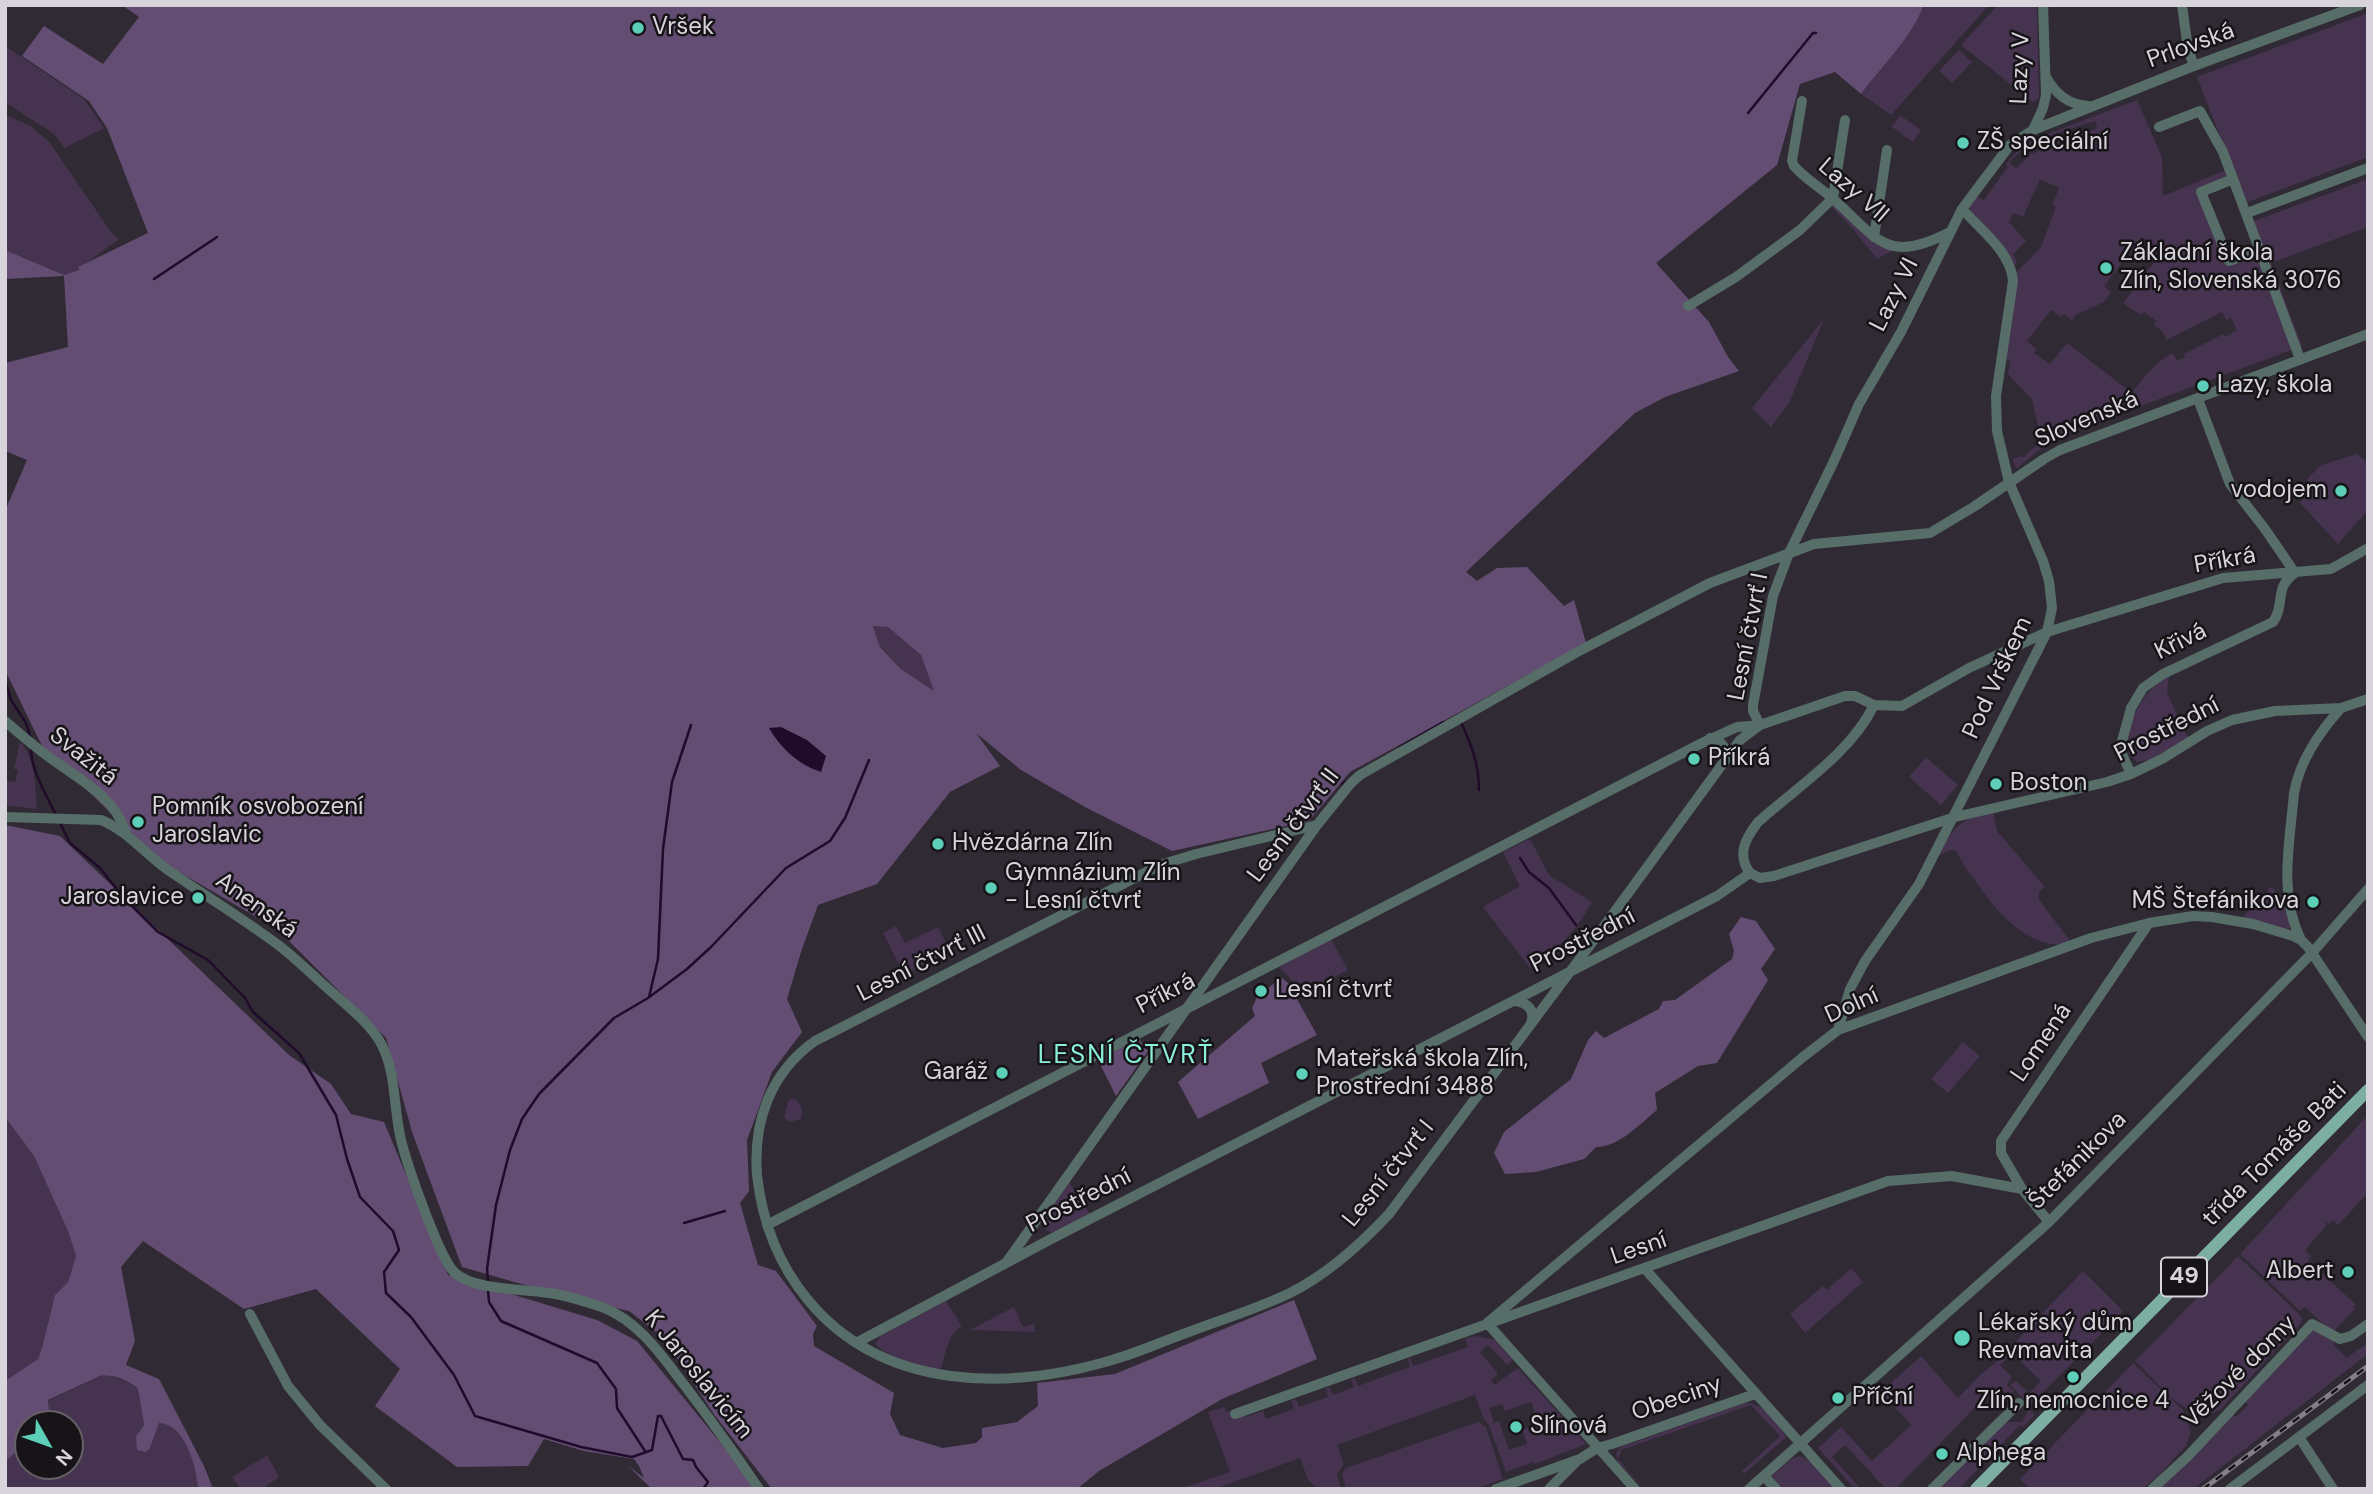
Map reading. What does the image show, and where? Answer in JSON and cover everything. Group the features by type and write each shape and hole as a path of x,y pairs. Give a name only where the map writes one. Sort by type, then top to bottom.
{"main road":[{"name":"třída Tomáše Bati","path":"1976,1489 2368,1090"}],"street":[{"name":"Lazy V","path":"2032,130 2043,108 2043,5"},
{"path":"2182,5 2188,49 2194,66"},
{"path":"2323,5 2327,18"},
{"name":"Prlovská","path":"2093,106 2360,5"},
{"path":"2045,77 2052,88 2067,101 2080,106 2093,106"},
{"name":"Lazy VII","path":"1802,101 1793,163 1797,170 1885,244 1898,247 1928,241 1950,232"},
{"name":"Lazy VI","path":"1789,553 1834,461 1858,404 1901,332 1962,209 2010,145 2032,130 2093,106"},
{"path":"2159,127 2200,111 2215,134 2248,214 2300,359"},
{"path":"1688,306 1736,277 1801,230 1833,198 1845,120"},
{"path":"1874,237 1887,150"},
{"path":"2248,214 2368,168"},
{"path":"2233,179 2201,192 2229,261 2261,250"},
{"name":"Pod Vrškem","path":"1838,1030 1850,989 1864,961 1919,884 1955,817 2047,632 2052,608 2049,581 2009,482 1997,431 1996,396 2012,273 2004,255 1962,209"},
{"name":"Slovenská","path":"1789,553 1814,544 1930,533 1952,522 2060,450 2368,334"},
{"path":"2198,399 2230,484 2295,573"},
{"name":"Příkrá","path":"767,1225 1710,738 1737,727 1760,725 1841,696 1855,696 1874,705 1906,704 1969,668 2047,632 2223,578 2331,569 2368,548"},
{"name":"Lesní čtvrť I","path":"767,1225 783,1265 826,1321 856,1343 907,1367 934,1374 981,1379 1040,1375 1114,1360 1292,1292 1343,1258 1389,1214 1726,758 1740,740 1760,725 1755,716 1754,705 1773,596 1789,553"},
{"name":"Lesní čtvrť II","path":"1006,1263 1317,825 1351,782 1581,650 1700,589 1789,553"},
{"name":"Křivá","path":"2131,774 2121,745 2132,708 2143,688 2163,674 2273,622 2279,611 2279,594 2286,580 2295,573"},
{"path":"2255,575 2270,583 2279,594"},
{"name":"Prostřední","path":"856,1343 1053,1238 1717,896 1750,873 1760,878 1781,875 1955,817 2108,782 2162,759 2207,731 2232,720 2275,711 2341,708 2368,699"},
{"path":"1750,873 1742,856 1750,832 1850,742 1864,725 1874,705"},
{"path":"2341,708 2312,747 2297,779 2287,897 2291,917 2301,940 2368,1037"},
{"name":"Svažitá","path":"5,721 31,744 96,789 120,816 126,832"},
{"path":"1710,738 1725,747 1726,758"},
{"name":"Anenská","path":"5,817 101,820 126,832 165,868 279,946 352,1010 384,1049 393,1080 399,1131"},
{"name":"Lesní čtvrť III","path":"767,1225 758,1183 758,1128 775,1083 805,1048 1160,865 1317,825"},
{"name":"Štefánikova","path":"1749,1489 2049,1222 2312,953 2368,889"},
{"name":"Dolní","path":"1487,1323 1838,1030 2091,938 2149,923 2193,916 2212,917 2253,924 2301,940"},
{"name":"Lomená","path":"2022,1189 2001,1153 2001,1141 2149,923"},
{"path":"1602,929 1605,942 1616,948"},
{"path":"1514,1001 1530,1007 1533,1016 1531,1024"},
{"name":"K Jaroslavicím","path":"399,1131 420,1197 439,1245 455,1273 477,1283 557,1294 603,1308 626,1320 642,1333 665,1360 715,1425 759,1489"},
{"name":"Lesní","path":"1235,1413 1888,1181 1952,1176 2022,1189"},
{"path":"2022,1189 2049,1222"},
{"path":"1038,1219 1041,1231 1045,1236 1053,1238"},
{"path":"1645,1269 1841,1489"},
{"path":"250,1314 288,1386 320,1425 386,1489"},
{"path":"1487,1323 1635,1489"},
{"name":"Věžové domy","path":"2152,1489 2220,1423 2312,1324 2340,1339 2351,1336 2368,1324"},
{"path":"2230,1489 2368,1385"},
{"name":"Obeciny","path":"1496,1489 1580,1459 1597,1448 1755,1394"},
{"path":"1932,1489 2019,1404"},
{"path":"2299,1437 2333,1489"},
{"path":"1549,1489 1580,1459"},
{"path":"1764,1476 1776,1489"}],"shaded area":[{"path":"122,5 1924,5 1904,41 1861,94 1835,72 1800,84 1777,165 1656,263 1709,322 1739,371 1665,397 1635,413 1466,572 1477,581 1497,568 1527,567 1564,606 1574,600 1586,643 1350,772 1309,821 1172,851 1085,807 1021,770 976,733 1000,766 950,792 877,884 818,905 787,999 802,1032 772,1072 747,1140 749,1191 740,1203 758,1265 776,1271 817,1326 813,1334 814,1346 894,1393 890,1414 900,1435 943,1448 976,1443 982,1437 982,1428 1017,1422 1038,1406 1037,1383 1115,1374 1294,1300 1317,1359 1222,1399 1099,1471 1077,1489 772,1489 713,1413 664,1338 629,1311 574,1299 462,1267 412,1132 386,1038 277,929 162,862 43,748 5,670 5,511 27,460 5,451 5,363 68,347 64,276 5,279 5,250 64,275 79,270 78,267 148,233 107,128 89,101 22,56 44,26 103,64 139,17","holes":["873,626 888,627 921,655 934,691 901,669 880,647"]},
{"path":"1924,5 1989,5 1891,115 1861,94 1904,41"},
{"path":"1998,5 2037,5 2039,98 2033,102 1961,45"},
{"path":"2368,13 2368,157 2248,202 2197,77"},
{"path":"5,46 84,99 104,128 64,148 54,134 5,102"},
{"path":"1959,50 1972,62 1952,83 1939,71"},
{"path":"2137,100 2162,157 2163,196 2228,169 2226,176 2202,187 2199,198 2224,261 2257,253 2254,221 2368,179 2368,227 2271,263 2302,346 2079,429 2039,450 2016,469 2013,459 2021,456 2023,458 2042,443 2032,399 2008,374 2010,360 2004,359 2016,273 2041,247 2056,207 2052,205 2059,188 2040,179 2023,217 2013,213 2009,222 2026,241 2013,254 2017,262 2015,265 2009,254 1972,214 1969,206 1977,196 1984,200 2008,167 2006,164 2019,149 2037,138","holes":["2095,121 2097,128 2031,154 2016,168 2009,163 2036,142","2142,237 2162,252 2123,303 2141,315 2144,312 2156,321 2154,325 2163,332 2167,340 2222,312 2226,320 2231,318 2237,330 2225,337 2223,334 2184,354 2185,357 2177,361 2173,353 2150,370 2132,393 2067,343 2050,364 2034,353 2036,349 2027,341 2051,310 2072,320 2076,315 2104,302 2111,292 2104,286"]},
{"path":"5,115 31,126 50,143 111,232 119,239 73,273 64,275 5,250"},
{"path":"1900,115 1921,130 1913,142 1892,127"},
{"path":"1830,205 1835,206 1896,249 1877,259"},
{"path":"1824,319 1789,403 1771,427 1752,408"},
{"path":"2357,454 2368,463 2368,510 2338,544 2300,503 2311,490 2307,479 2321,465"},
{"path":"873,625 888,627 921,655 935,692 901,669 880,646"},
{"path":"2169,676 2167,693 2188,738 2150,760 2137,762 2128,753 2133,718 2143,699"},
{"path":"781,727 807,740 826,756 821,772 805,765 779,743 769,728"},
{"path":"20,742 32,764 37,809 5,805 5,780 15,782 18,770 14,769"},
{"path":"1926,757 1958,785 1941,805 1909,777"},
{"path":"1993,811 1997,831 2045,887 2039,891 2039,900 2071,942 2041,942 2027,935 2013,925 1989,899 1956,851 1951,850 1937,856 1953,831 1965,821"},
{"path":"5,825 60,836 289,1055 331,1084 351,1114 384,1122 448,1275 597,1320 637,1341 737,1463 753,1489 652,1489 627,1465 644,1478 634,1459 584,1451 544,1439 528,1466 457,1467 375,1406 400,1369 316,1289 244,1309 143,1241 121,1267 135,1341 126,1365 159,1379 213,1489 198,1489 188,1448 183,1439 168,1425 159,1423 146,1452 137,1450 136,1436 144,1425 138,1389 125,1380 110,1376 100,1376 48,1400 49,1410 14,1410 14,1454 5,1462 5,1381 38,1359 55,1295 68,1282 76,1256 68,1231 34,1156 5,1117"},
{"path":"1530,839 1549,875 1592,902 1566,939 1530,968 1483,907 1520,886 1503,852"},
{"path":"2271,887 2284,898 2291,923 2285,931 2241,919"},
{"path":"1741,917 1756,921 1775,949 1761,969 1768,980 1717,1063 1698,1066 1655,1093 1657,1110 1629,1134 1613,1143 1596,1147 1584,1159 1536,1172 1505,1174 1494,1153 1504,1132 1571,1079 1588,1040 1596,1031 1604,1038 1659,1009 1663,1001 1675,1000 1732,959 1734,951 1729,934"},
{"path":"896,926 905,943 938,927 950,951 904,975 883,933"},
{"path":"1331,939 1348,970 1299,995 1290,978 1280,968"},
{"path":"1282,978 1288,983 1317,1035 1261,1063 1269,1083 1198,1119 1178,1082 1255,1016 1252,1008 1258,995"},
{"path":"1139,1039 1148,1051 1116,1096 1098,1060"},
{"path":"1963,1042 1980,1056 1948,1093 1931,1079"},
{"path":"793,1098 800,1104 802,1116 801,1119 789,1122 784,1117 788,1101"},
{"path":"2368,1115 2368,1193 2338,1225 2333,1220 2329,1224 2326,1222 2326,1226 2305,1250 2311,1256 2308,1260 2356,1305 2333,1332 2334,1345 2346,1358 2368,1343 2368,1354 2193,1489 2157,1489 2231,1415 2236,1417 2248,1405 2245,1400 2312,1330 2328,1329 2305,1307 2300,1311 2240,1254"},
{"path":"5,1117 34,1156 68,1231 76,1256 68,1282 55,1295 38,1359 5,1381"},
{"path":"1069,1182 1090,1214 1054,1233 1047,1231 1043,1226 1043,1219"},
{"path":"2238,1256 2298,1313 2302,1318 2301,1323 2221,1409 2197,1413 2174,1400 2135,1361"},
{"path":"1851,1268 1863,1282 1805,1333 1790,1314 1823,1286 1827,1290"},
{"path":"2083,1271 2123,1311 2030,1406 2010,1385 2016,1381 2029,1393 2041,1381 2012,1353 2000,1365 2012,1377 2007,1385 2014,1391 1998,1408 1985,1397 1896,1489 1886,1489 1845,1445 1832,1457 1861,1489 1855,1489 1818,1448 1841,1427 1872,1461 1911,1425 1881,1392 1921,1356 1958,1398"},
{"path":"946,1301 962,1326 950,1339 941,1369 906,1361 887,1353 875,1344 880,1336"},
{"path":"1014,1307 1023,1327 1034,1324 1035,1332 970,1330"},
{"path":"1477,1336 1496,1340 1513,1360 1507,1365 1488,1345 1480,1352 1497,1372 1491,1380 1494,1385 1518,1368 1569,1424 1564,1429 1570,1435 1574,1430 1586,1444 1506,1472 1475,1395 1337,1445 1344,1464 1337,1475 1341,1489 1318,1489 1308,1480 1300,1458 1215,1489 1180,1489 1230,1472 1208,1412 1224,1407 1227,1412 1238,1408 1246,1417 1263,1411 1266,1419 1294,1409 1291,1401 1296,1399 1299,1407 1328,1397 1326,1388 1329,1387 1333,1395 1354,1387 1351,1379 1355,1378 1358,1386 1410,1367 1410,1358 1413,1366 1468,1347 1465,1338","holes":["1531,1402 1539,1423 1522,1430 1527,1444 1509,1450 1499,1421 1494,1423 1489,1408 1502,1404 1505,1411"]},
{"path":"2133,1363 2183,1410 2191,1431 2186,1446 2142,1489 2030,1489 2020,1479"},
{"path":"107,1375 128,1382 138,1389 144,1425 138,1432 141,1452 150,1448 159,1423 176,1431 183,1439 192,1459 198,1489 5,1489 5,1462 14,1454 14,1480 84,1480 84,1410 49,1410 48,1401"},
{"path":"1745,1403 1758,1406 1764,1410 1786,1437 1744,1474 1742,1471 1780,1436 1751,1405 1621,1450 1618,1459 1644,1489 1618,1462 1616,1453 1621,1447"},
{"path":"2025,1405 2035,1415 2023,1427 2020,1425 1959,1489 1932,1489 2006,1422 2022,1422 2027,1413"},
{"path":"1478,1422 1486,1427 1503,1479 1475,1489 1346,1489 1342,1474 1346,1468"},
{"path":"267,1455 279,1477 262,1489 241,1489 232,1477"},
{"path":"1799,1456 1811,1461 1835,1489 1778,1489 1772,1476"}],"waterway":[{"path":"1748,113 1813,33 1816,33"},
{"path":"154,279 217,237"},
{"path":"5,679 11,700 26,723 31,739"},
{"path":"1460,720 1474,754 1479,790"},
{"path":"1400,747 1443,722"},
{"path":"649,997 658,959 663,849 672,782 691,725"},
{"path":"31,746 36,772 56,815"},
{"path":"488,1282 487,1269 496,1205 510,1150 522,1119 539,1094 614,1018 648,998 687,969 786,868 830,841 845,818 869,760"},
{"path":"1342,784 1353,776"},
{"path":"59,821 70,843 100,868 123,897 158,932 208,960 245,998 253,1012 299,1053 336,1115 360,1197 393,1231 399,1250 384,1272 386,1293 411,1317 454,1375 475,1416 581,1447 632,1457 652,1450 658,1416 661,1416 683,1459 693,1460 708,1482 703,1489"},
{"path":"1520,858 1529,872 1549,888 1576,925"},
{"path":"684,1223 725,1211"},
{"path":"488,1290 489,1302 501,1321 597,1363 616,1389 617,1408 645,1451"}],"railway":[{"path":"2203,1489 2368,1366"}],"place":[{"name":"Vršek","path":"638,28"},
{"name":"ZŠ speciální","path":"1963,143"},
{"name":"Základní škola Zlín, Slovenská 3076","path":"2106,268"},
{"name":"Lazy, škola","path":"2203,386"},
{"name":"vodojem","path":"2341,491"},
{"name":"Příkrá","path":"1694,759"},
{"name":"Boston","path":"1996,784"},
{"name":"Pomník osvobození Jaroslavic","path":"138,822"},
{"name":"Hvězdárna Zlín","path":"938,844"},
{"name":"Gymnázium Zlín - Lesní čtvrť","path":"991,888"},
{"name":"Jaroslavice","path":"198,898"},
{"name":"MŠ Štefánikova","path":"2313,902"},
{"name":"Lesní čtvrť","path":"1261,991"},
{"name":"Garáž","path":"1002,1073"},
{"name":"Mateřská škola Zlín, Prostřední 3488","path":"1302,1074"},
{"name":"Albert","path":"2348,1272"},
{"name":"Lékařský dům Revmavita","path":"1962,1338"},
{"name":"Zlín, nemocnice 4","path":"2073,1377"},
{"name":"Příční","path":"1838,1398"},
{"name":"Slínová","path":"1516,1427"},
{"name":"Alphega","path":"1942,1454"}],"district":[{"name":"LESNÍ ČTVRŤ","path":"1126,1056"}]}
